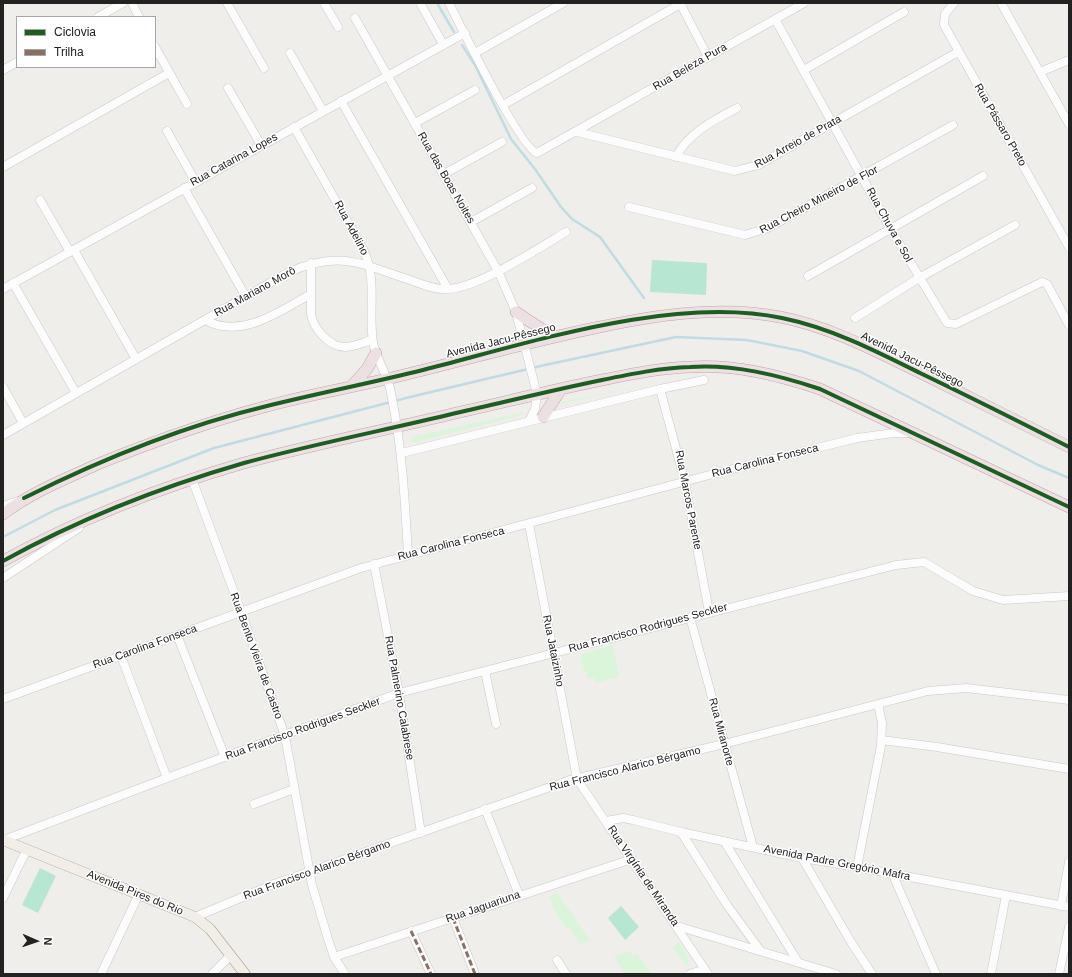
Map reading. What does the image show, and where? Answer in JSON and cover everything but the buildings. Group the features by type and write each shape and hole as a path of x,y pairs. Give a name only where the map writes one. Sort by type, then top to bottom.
{"highway":[{"path":"516,312 543,330 556,336"},
{"name":"Avenida Jacu-Pêssego","path":"24,498 82,471 169,436 265,406 351,387 389,382 526,348 556,336 625,322 694,312 723,312 780,317 825,330 871,349 1069,447"},
{"path":"351,387 367,370 376,353"},
{"path":"3,560 57,533 102,513 147,495 245,463 397,423 536,390 561,389 657,369 692,366 761,372 794,380 820,390 1069,506"},
{"path":"543,417 561,389"},
{"path":"3,514 24,498"}],"main road":[{"name":"Avenida Pires do Rio","path":"4,840 196,917 210,929 245,974"}],"street":[{"path":"100,16 123,3"},
{"path":"132,3 138,16"},
{"path":"227,3 264,68"},
{"path":"324,3 338,27"},
{"path":"420,3 443,44"},
{"path":"449,3 503,105 681,3 708,57"},
{"path":"475,53 563,3"},
{"name":"Rua Beleza Pura","path":"503,105 523,139 534,152 540,152 804,3"},
{"name":"Rua Pássaro Preto","path":"954,3 945,14 944,22 958,52 1069,247"},
{"path":"1001,3 1069,124"},
{"path":"804,70 904,12"},
{"name":"Rua das Boas Noites","path":"355,18 498,271 516,312 526,348"},
{"name":"Rua Chuva e Sol","path":"775,19 890,228 943,318 949,324 956,324 1042,282 1047,284 1069,325"},
{"name":"Rua Catarina Lopes","path":"3,289 195,181 465,33"},
{"path":"156,49 187,104"},
{"name":"Rua Arreio de Prata","path":"577,132 676,157 735,170 744,170 758,165 958,52"},
{"path":"290,53 323,111"},
{"path":"1040,72 1069,60"},
{"path":"3,70 16,63"},
{"path":"3,167 169,73"},
{"path":"228,88 261,145"},
{"path":"415,123 475,90"},
{"path":"341,101 448,289"},
{"path":"676,157 686,140 694,133 737,108"},
{"name":"Rua Cheiro Mineiro de Flor","path":"629,207 745,235 752,234 768,228 953,125"},
{"name":"Rua Adelino","path":"294,127 363,249 370,266 372,340 389,382 397,423 402,453 408,555"},
{"path":"167,131 195,181"},
{"path":"444,174 502,142"},
{"path":"808,276 983,176"},
{"path":"184,188 246,297"},
{"path":"471,222 532,188"},
{"path":"40,200 136,359"},
{"path":"855,318 919,278 1015,225"},
{"name":"Rua Mariano Morô","path":"3,435 289,272 311,263 340,260 370,266 429,286 448,289 466,285 498,271 566,232"},
{"path":"311,263 312,322 317,329 325,337 343,347 372,340"},
{"path":"13,283 76,393"},
{"path":"205,320 212,324 227,327 244,326 256,323 311,294"},
{"name":"Avenida Jacu-Pêssego","path":"526,348 536,390"},
{"path":"402,453 543,417 704,380"},
{"path":"3,387 23,423"},
{"name":"Rua Marcos Parente","path":"660,389 685,482 709,612"},
{"path":"529,421 535,409 536,390"},
{"name":"Rua Carolina Fonseca","path":"3,699 241,611 374,564 857,438 894,433 912,433"},
{"name":"Rua Bento Vieira de Castro","path":"192,480 241,611 285,736 309,872 321,918 334,957 345,974"},
{"name":"Avenida Jacu-Pêssego","path":"3,506 24,498"},
{"path":"3,578 102,513"},
{"name":"Rua Jataizinho","path":"529,524 577,779"},
{"name":"Rua Francisco Rodrigues Seckler","path":"4,840 167,778 399,693 896,565 924,562 973,591 1003,600 1069,596"},
{"name":"Rua Palmerino Calabrese","path":"374,564 399,693 421,833"},
{"name":"Rua Miranorte","path":"690,617 753,847"},
{"path":"177,635 225,757"},
{"path":"121,656 167,778"},
{"path":"485,671 496,724"},
{"name":"Rua Francisco Alarico Bérgamo","path":"196,917 223,904 309,872 485,809 577,779 724,744 928,691 966,688 1069,700"},
{"path":"857,867 881,740 882,723 878,704"},
{"path":"881,740 937,747 1069,769"},
{"name":"Rua Virgínia de Miranda","path":"577,779 707,971"},
{"path":"254,804 294,789"},
{"path":"485,809 519,895"},
{"name":"Avenida Padre Gregório Mafra","path":"606,821 623,818 724,842 802,858 892,873 1065,906"},
{"path":"681,832 727,905 760,950"},
{"path":"724,842 798,962"},
{"path":"3,898 27,849"},
{"path":"802,858 847,935 872,974"},
{"name":"Rua Jaguariuna","path":"334,957 632,859"},
{"path":"1065,906 1069,862"},
{"path":"892,873 936,974"},
{"path":"101,974 139,894"},
{"path":"991,974 1006,895"},
{"path":"453,918 475,974"},
{"path":"677,926 836,974"},
{"path":"1059,974 1069,927"},
{"path":"411,931 430,974"},
{"path":"212,974 231,955"},
{"path":"557,960 566,974"},
{"path":"690,974 707,971"}],"green space":[{"path":"652,260 707,263 706,295 650,292"},
{"path":"648,384 560,404 562,402"},
{"path":"524,412 522,415 412,443 412,437"},
{"path":"613,645 619,677 595,683 594,677 587,678 580,654"},
{"path":"40,868 56,876 38,913 22,905"},
{"path":"557,892 590,940 580,944 569,928 567,929 551,905 553,903 549,897"},
{"path":"621,906 639,927 625,940 608,918"},
{"path":"679,942 687,955 689,964 686,965 672,947"},
{"path":"629,951 633,955 637,954 652,974 625,974 614,956"}],"waterway":[{"path":"437,3 454,32"},
{"path":"462,45 475,65 511,139 535,169 561,207 572,219 600,237 644,298"},
{"path":"3,537 55,510 214,448 410,397 545,365 676,337 747,340 802,351 859,371 1038,465 1069,478"}],"marked path":[{"path":"453,918 475,974"},
{"path":"411,931 431,974"}],"cycle path":[{"path":"24,498 82,470 142,445 204,423 236,414 286,401 404,375 602,325 649,317 695,313 740,313 782,318 800,322 836,334 887,357 1069,447"},
{"path":"3,561 61,531 121,505 151,493 244,463 323,443 584,384 646,372 690,367 723,367 739,369 772,375 820,389 1069,507"}]}
